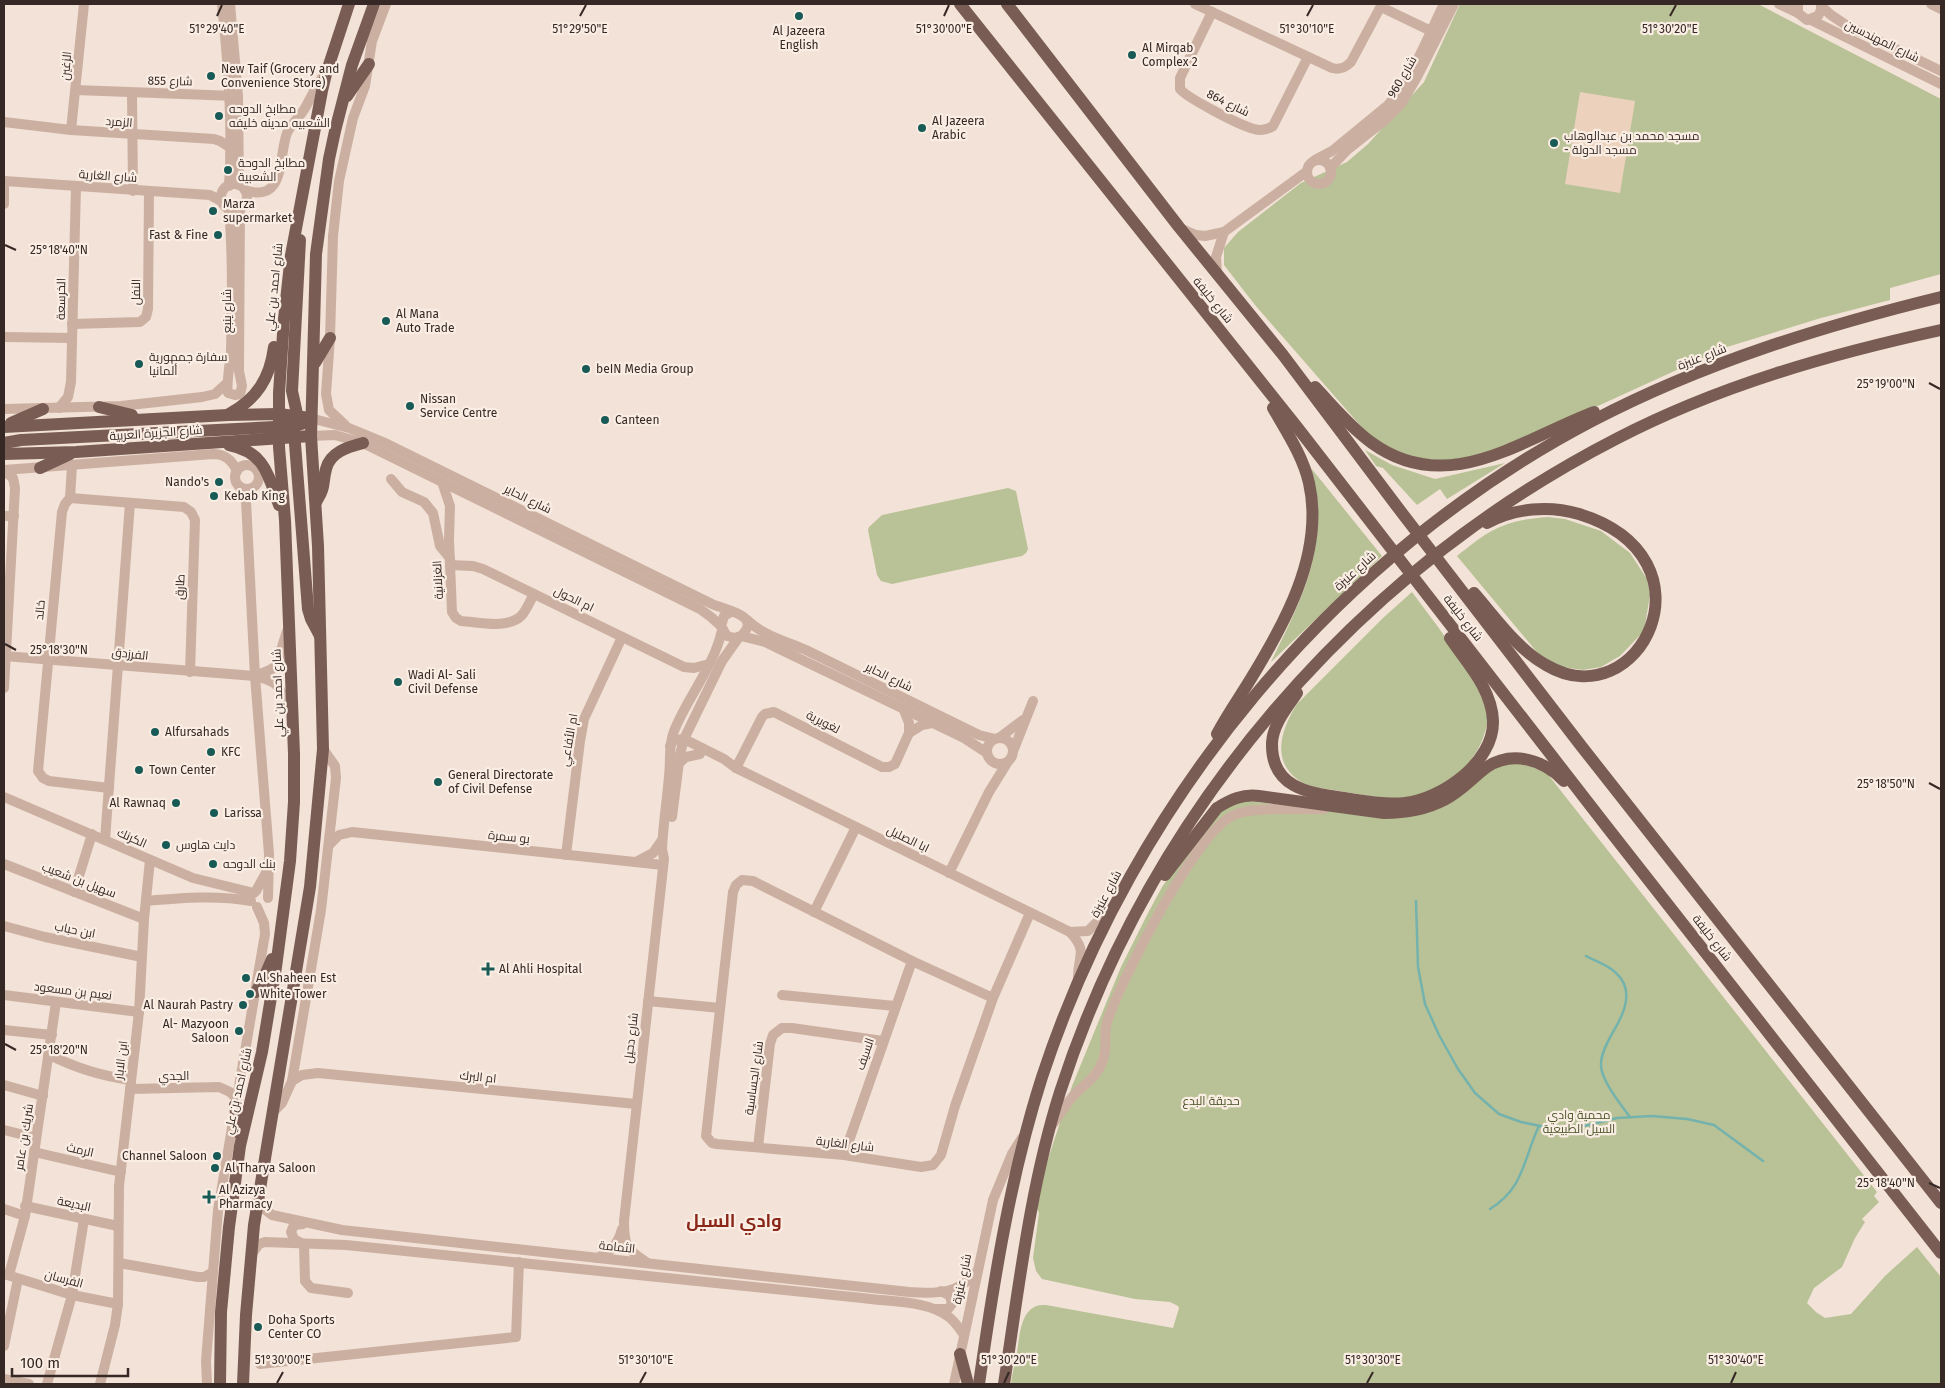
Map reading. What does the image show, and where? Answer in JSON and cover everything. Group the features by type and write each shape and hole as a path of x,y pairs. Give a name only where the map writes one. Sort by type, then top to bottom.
{"main road":[{"name":"شارع احمد بن علي","path":"220,1384 221,1312 229,1226 241,1136 262,1052 276,967 290,861 294,802 293,709 279,427 284,319 300,201 326,74 349,4"},
{"path":"299,424 313,365 316,254 329,160 352,65 374,4"},
{"name":"شارع خليفة","path":"960,4 1255,375 1941,1253"},
{"name":"شارع خليفة","path":"1007,4 1179,227 1283,355 1582,747 1936,1191 1941,1202"},
{"path":"342,104 369,64"},
{"path":"300,201 300,248 292,391 299,424 308,609 311,619 322,639"},
{"path":"228,414 254,396 268,375 272,364 282,277 294,239"},
{"name":"شارع عنيزة","path":"979,1384 1001,1239 1027,1128 1043,1076 1078,982 1115,904 1166,817 1207,758 1263,686 1305,639 1352,593 1406,545 1495,478 1563,437 1621,406 1682,380 1777,344 1871,315 1941,297"},
{"path":"1004,1384 1022,1262 1041,1158 1070,1064 1098,991 1125,933 1176,842 1227,768 1265,720 1323,656 1395,588 1452,541 1549,475 1618,438 1691,405 1788,370 1843,353 1941,330"},
{"path":"313,365 330,338"},
{"path":"1283,355 1356,430 1373,444 1404,460 1428,465 1451,466 1506,452 1582,417 1621,406"},
{"path":"1207,758 1221,726 1258,667 1299,586 1307,560 1311,531 1313,502 1305,468 1255,375"},
{"path":"99,407 144,418"},
{"path":"4,426 43,409"},
{"name":"شارع الجزيرة العربية","path":"4,426 228,414 279,427"},
{"path":"4,443 21,440 279,427 286,417 299,424 311,436 322,639 323,749 310,887 259,1195 251,1255 245,1324 243,1384"},
{"name":"شارع الجزيرة العربية","path":"4,454 76,452 214,442 299,424"},
{"path":"214,442 239,447 251,452 262,462 285,520"},
{"path":"316,502 324,488 326,469 336,454 347,447 362,443"},
{"path":"36,469 76,452"},
{"path":"1452,541 1468,535 1498,518 1526,510 1564,511 1588,517 1615,530 1625,537 1640,553 1654,581 1656,607 1654,618 1646,637 1628,660 1607,672 1597,675 1579,676 1561,672 1545,665 1516,640 1473,592 1452,578"},
{"path":"1323,656 1283,714 1273,735 1274,757 1277,767 1288,782 1294,787 1309,793 1375,803 1405,803 1427,798 1440,792 1463,776 1479,759 1490,739 1493,723 1484,690 1445,629 1430,598"},
{"path":"1147,892 1161,879 1207,819 1228,801 1253,795 1384,813 1403,813 1432,805 1457,792 1493,764 1506,759 1522,758 1542,764 1554,772 1607,827"},
{"path":"256,992 269,968 279,935"},
{"path":"235,1101 241,1136"},
{"path":"960,1354 968,1384"}],"street":[{"name":"الزغين","path":"71,130 84,4"},
{"path":"222,4 234,96 231,148 234,187 247,200 240,208 226,205"},
{"path":"230,4 234,96 234,187"},
{"path":"349,428 336,418 326,405 333,236 339,181 348,133 363,91 372,41 386,4"},
{"path":"1195,4 1332,68 1338,69 1348,66 1356,56 1381,5 1431,31"},
{"name":"شارع 960","path":"1315,160 1332,151 1388,105 1405,83 1444,4"},
{"name":"شارع 960","path":"1330,168 1347,150 1385,120 1401,104 1454,4"},
{"path":"1779,4 1798,8"},
{"path":"1931,4 1941,9"},
{"path":"1811,20 1818,16 1821,5"},
{"name":"شارع المهندسين","path":"1821,5 1831,15 1846,25 1941,71"},
{"name":"شارع المهندسين","path":"1798,8 1804,18 1941,84"},
{"name":"شارع 864","path":"1212,12 1180,78 1180,89 1190,98 1253,129 1267,130 1273,126 1308,57"},
{"name":"شارع الغارية","path":"4,181 210,195 234,187 257,193 264,192 274,186 279,174 288,132 326,74"},
{"name":"شارع 855","path":"76,90 234,96"},
{"name":"شارع 855","path":"132,93 133,191"},
{"name":"الزمرد","path":"4,122 132,135 214,139 231,148"},
{"path":"1179,227 1196,235 1205,236 1224,232 1306,172 1309,165 1315,160 1324,161 1330,168 1330,178 1321,185 1312,183 1306,172"},
{"path":"4,181 4,204"},
{"name":"الخرسعة","path":"59,408 68,397 71,382 76,186"},
{"name":"شارع ينبع","path":"234,187 222,196 226,205 232,291 230,370 226,384 227,391 230,394 236,395 241,392 242,385 239,371 240,208"},
{"name":"النفل","path":"72,324 140,322 146,317 148,309 149,192"},
{"name":"شارع الغارية","path":"210,195 226,205"},
{"path":"1217,274 1216,257 1224,232"},
{"path":"4,337 72,338"},
{"name":"الخرسعة","path":"71,382 73,394 83,408"},
{"path":"4,408 83,408 202,397 215,394 226,384"},
{"name":"شارع الحاير","path":"299,424 349,428 400,450 703,600 731,612"},
{"name":"شارع الحاير","path":"311,436 335,435 362,443 700,609 711,616 721,628"},
{"name":"شارع الجزيرة العربية","path":"4,471 212,454 219,454 230,460 237,471"},
{"path":"248,465 257,470 258,480 251,488 240,486 236,480 237,471 241,467 248,465"},
{"name":"خالد","path":"72,466 70,498 62,512 38,771 43,778 49,781 109,788"},
{"path":"4,688 9,516 15,488 20,478 36,469"},
{"path":"4,471 12,478 15,488"},
{"path":"391,479 402,492 424,502 433,513 440,546 450,562"},
{"name":"الغزلانية","path":"442,482 450,506 452,612 456,618 461,621 504,624 513,622 522,615 534,594"},
{"name":"شارع احمد بن علي","path":"240,486 246,501 268,868 268,898"},
{"name":"شارع احمد بن علي","path":"246,501 251,488"},
{"path":"450,506 455,501 470,496"},
{"path":"70,498 130,503 105,840"},
{"name":"طارق","path":"130,503 184,507 191,512 195,520 190,672"},
{"name":"ام الحول","path":"450,562 478,567 684,667"},
{"path":"731,612 740,613 746,620 746,630 740,637 731,638 721,628 724,616 731,612"},
{"name":"شارع الحاير","path":"746,620 756,628 780,640 806,650 979,735 997,738"},
{"path":"255,676 276,666 289,625"},
{"name":"شارع دحيل","path":"648,1263 629,1249 625,1243 624,1221 663,862 662,849 670,774 677,740 696,688 719,641 721,628"},
{"name":"ام الأفاعي","path":"566,855 584,719 622,637"},
{"name":"شارع الحاير","path":"740,637 765,642 964,738 987,755"},
{"name":"شارع دحيل","path":"663,862 669,844 678,764 677,740 691,723 727,652 740,637"},
{"name":"الفرزدق","path":"5,656 255,676 277,684 293,709"},
{"path":"684,667 694,668 709,664"},
{"path":"684,667 694,679 696,688"},
{"path":"949,873 989,792 1012,757 1033,702"},
{"path":"903,708 909,723 909,733"},
{"name":"لغويرية","path":"736,768 762,717 770,712 779,713 882,767 889,767 895,764 909,733"},
{"path":"989,792 991,778 987,755 988,745 1026,717"},
{"path":"678,764 701,751 691,723"},
{"path":"909,733 918,727 932,723"},
{"path":"997,738 1009,741 1014,749"},
{"name":"ابا الصليل","path":"677,740 724,759 736,768 1070,932"},
{"path":"273,1112 282,1103 292,1081 318,928 333,816 336,772 332,761 323,749"},
{"path":"987,755 994,763 1003,765 1007,763"},
{"name":"الكرنك","path":"4,797 193,878 254,898"},
{"path":"1049,1130 1074,1095 1094,1077 1100,1068 1106,1050 1108,1022 1139,951 1174,887 1213,830 1227,818 1247,811 1343,807"},
{"path":"333,816 338,823 352,832"},
{"path":"814,912 856,827"},
{"path":"329,845 339,835 352,832"},
{"name":"بو سمرة","path":"352,832 635,862 663,862"},
{"path":"74,892 92,834"},
{"path":"635,862 653,853 663,837"},
{"name":"ابن الابار","path":"100,1384 115,1325 118,1304 120,1172 139,1012 144,919 150,860"},
{"name":"سهيل بن شعيب","path":"4,864 144,919"},
{"path":"254,898 268,868"},
{"name":"شارع الغارية","path":"993,998 912,961 749,880 742,880 736,885 733,892 706,1136 712,1143 717,1144 844,1155 921,1167 933,1165 941,1155 955,1106 993,998 1030,913"},
{"path":"146,901 203,897 254,898 265,906 268,898 267,894 263,891 254,898"},
{"name":"شارع احمد بن علي","path":"207,1384 206,1361 218,1210 235,1101 256,992 265,929 254,898"},
{"path":"1070,932 1088,932 1115,904"},
{"name":"ابن حباب","path":"4,926 45,937 142,957"},
{"path":"1070,932 1082,951 1078,982"},
{"name":"السيف","path":"844,1155 912,961"},
{"name":"نعيم بن مسعود","path":"4,995 139,1012"},
{"path":"782,995 896,1006"},
{"path":"648,1001 720,1008"},
{"name":"شريك بن عامر","path":"4,1346 10,1276 25,1211 56,1002"},
{"name":"شارع الجساسية","path":"758,1147 770,1044 774,1035 782,1028 883,1041"},
{"path":"4,1030 52,1035"},
{"name":"الجدي","path":"48,1054 80,1069 130,1084 219,1087 241,1077"},
{"path":"297,1055 305,1066 318,1073"},
{"name":"ام البرك","path":"292,1081 302,1075 318,1073 636,1104"},
{"path":"4,1085 43,1096"},
{"path":"219,1087 230,1092 235,1101"},
{"name":"شارع عنيزة","path":"954,1384 994,1195 1012,1154 1027,1128"},
{"path":"4,1130 36,1138"},
{"name":"الرمث","path":"34,1152 120,1172"},
{"name":"الثمامة","path":"259,1195 263,1208 267,1213 308,1223 364,1233 909,1292 940,1291 964,1285 978,1270"},
{"name":"البديعة","path":"4,1209 84,1218 118,1226"},
{"path":"47,1384 72,1295 84,1218"},
{"name":"شارع دحيل","path":"596,1258 612,1250 619,1240 624,1221"},
{"path":"308,1223 294,1225 291,1230 294,1239 304,1244 305,1281 307,1285 311,1288 348,1293"},
{"name":"الثمامة","path":"251,1255 259,1244 262,1243 355,1246 852,1297 928,1308 948,1317 964,1336"},
{"path":"260,1364 516,1337 519,1262"},
{"path":"119,1263 198,1277 207,1276 213,1272"},
{"name":"الفرسان","path":"10,1276 72,1295 118,1304"},
{"path":"928,1308 945,1310 952,1306 953,1302 950,1296 940,1291"},
{"path":"4,1379 29,1384"}],"green space":[{"path":"1460,4 1758,4 1941,99 1941,274 1890,288 1890,300 1821,318 1727,347 1504,449 1456,461 1412,458 1372,439 1255,305 1224,265 1224,248 1238,232 1301,183 1347,162 1368,144 1424,82"},
{"path":"1365,450 1392,465 1435,479 1505,463 1447,499 1440,489 1417,505 1383,468 1376,466"},
{"path":"1311,468 1382,556 1271,662 1303,592 1312,563 1317,518"},
{"path":"1008,488 1016,491 1028,549 1022,556 892,584 881,581 877,575 868,530 882,515"},
{"path":"1533,518 1565,519 1601,531 1630,553 1647,579 1650,595 1644,631 1620,656 1601,667 1583,670 1562,667 1541,657 1457,556 1499,527"},
{"path":"1412,592 1460,659 1478,689 1486,707 1486,727 1475,754 1467,765 1446,782 1435,789 1410,797 1375,797 1303,783 1293,775 1282,757 1281,746 1283,736 1291,714 1297,704 1383,618"},
{"path":"1511,760 1546,772 1877,1192 1874,1196 1879,1202 1862,1219 1865,1222 1855,1238 1842,1267 1814,1288 1807,1303 1825,1318 1851,1314 1885,1276 1917,1247 1941,1277 1941,1384 1011,1384 1023,1322 1031,1309 1037,1306 1046,1305 1173,1328 1179,1308 1170,1302 1135,1299 1042,1279 1036,1271 1033,1258 1039,1213 1036,1206 1046,1165 1072,1086 1121,967 1162,887 1212,815 1239,800 1372,815 1480,776"}],"shaded area":[{"path":"1580,92 1635,101 1620,193 1565,184"}],"waterway":[{"path":"1416,901 1418,967 1425,1004 1439,1035 1458,1069 1475,1093 1499,1114 1521,1122 1545,1127 1580,1127 1617,1118 1652,1116 1687,1119 1714,1125 1763,1161"},
{"path":"1586,956 1613,970 1622,980 1625,987 1626,1002 1624,1010 1605,1047 1601,1064 1607,1084 1630,1117"},
{"path":"1490,1209 1517,1182 1539,1126"}],"place":[{"name":"Al Jazeera English","path":"799,16"},
{"name":"Al Mirqab Complex 2","path":"1132,55"},
{"name":"New Taif (Grocery and Convenience Store)","path":"211,76"},
{"name":"مطابخ الدوحه الشعبيه مدينه خليفه","path":"219,116"},
{"name":"Al Jazeera Arabic","path":"922,128"},
{"name":"مسجد محمد بن عبدالوهاب - مسجد الدولة","path":"1554,143"},
{"name":"مطابخ الدوحة الشعبية","path":"228,170"},
{"name":"Marza supermarket","path":"213,211"},
{"name":"Fast & Fine","path":"218,235"},
{"name":"Al Mana Auto Trade","path":"386,321"},
{"name":"سفارة جمهورية ألمانيا","path":"139,364"},
{"name":"beIN Media Group","path":"586,369"},
{"name":"Nissan Service Centre","path":"410,406"},
{"name":"Canteen","path":"605,420"},
{"name":"Nando's","path":"219,482"},
{"name":"Kebab King","path":"214,496"},
{"name":"Wadi Al- Sali Civil Defense","path":"398,682"},
{"name":"Alfursahads","path":"155,732"},
{"name":"KFC","path":"211,752"},
{"name":"Town Center","path":"139,770"},
{"name":"General Directorate of Civil Defense","path":"438,782"},
{"name":"Al Rawnaq","path":"176,803"},
{"name":"Larissa","path":"214,813"},
{"name":"دايت هاوس","path":"166,845"},
{"name":"بنك الدوحه","path":"213,864"},
{"name":"Al Ahli Hospital","path":"488,969"},
{"name":"Al Shaheen Est","path":"246,978"},
{"name":"White Tower","path":"250,994"},
{"name":"Al Naurah Pastry","path":"243,1005"},
{"name":"Al- Mazyoon Saloon","path":"239,1031"},
{"name":"Channel Saloon","path":"217,1156"},
{"name":"Al Tharya Saloon","path":"215,1168"},
{"name":"Al Azizya Pharmacy","path":"209,1197"},
{"name":"Doha Sports Center CO","path":"258,1327"}],"district":[{"name":"وادي السيل","path":"734,1221"}],"park label":[{"name":"حديقة البدع","path":"1211,1101"},
{"name":"محمية وادي السيل الطبيعية","path":"1579,1122"}]}
